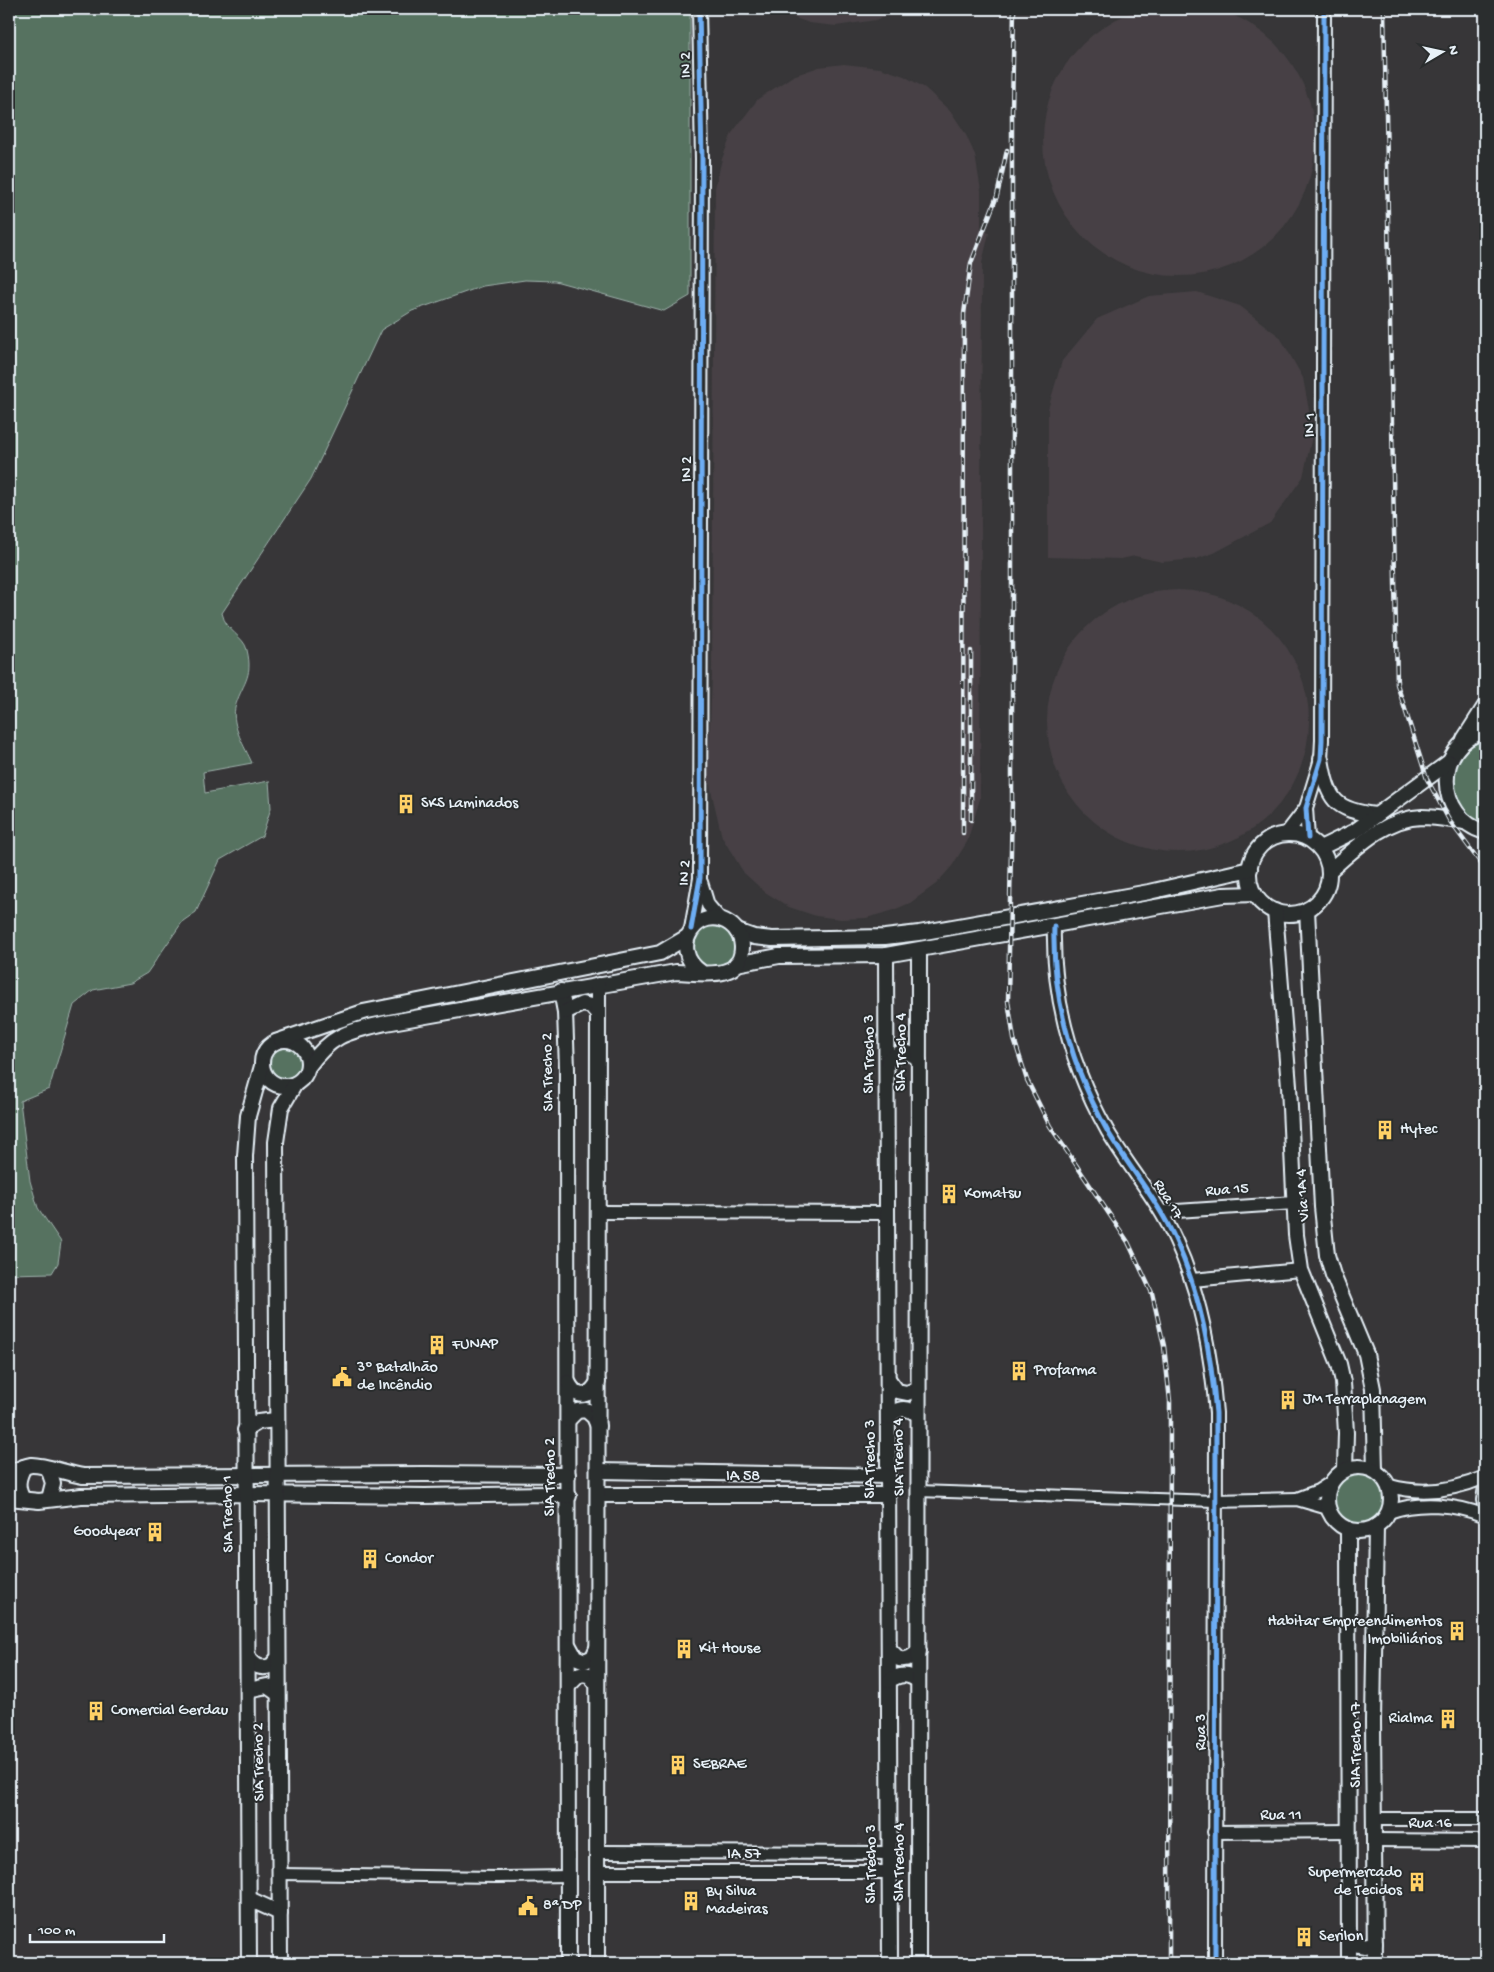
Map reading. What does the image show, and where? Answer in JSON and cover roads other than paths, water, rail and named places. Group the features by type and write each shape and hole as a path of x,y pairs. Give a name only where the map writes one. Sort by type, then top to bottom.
{"main road":[{"path":"1320,848 1355,831 1449,762 1485,706"},
{"path":"1462,743 1477,733 1485,731"},
{"path":"1321,759 1326,786 1331,796 1342,808 1376,815"},
{"path":"1449,762 1446,778 1447,794 1454,810 1475,827 1485,842"},
{"path":"1329,870 1382,829 1402,821 1423,817 1475,827"},
{"path":"1286,834 1308,838 1320,848 1326,859 1329,870 1329,882 1324,894 1307,910 1294,914 1275,912 1263,904 1255,894 1250,882 1250,869 1254,856 1262,845 1273,837 1286,834"},
{"path":"737,931 754,937 772,939 885,937 910,934 1149,892 1250,869"},
{"path":"736,964 742,948 737,931 730,923 720,919 704,920 660,953 363,1012 274,1042 264,1052 262,1066 268,1079 274,1083 280,1086 295,1084 301,1080 308,1067 330,1042 345,1033 386,1023 676,972 720,974 736,964 779,956 886,955 1223,895 1255,894"},
{"name":"Via 1A 4","path":"1307,910 1322,1208 1326,1248 1332,1275 1356,1329 1368,1363 1373,1389 1376,1470"},
{"name":"Via 1A 4","path":"1275,912 1289,1086 1294,1203 1301,1270 1338,1364 1343,1382 1346,1433 1345,1469"},
{"path":"689,933 686,954 689,961 701,972"},
{"name":"SIA Trecho 4","path":"918,1963 917,1389 920,1061 919,950"},
{"name":"SIA Trecho 3","path":"886,955 888,1060 890,1963"},
{"path":"597,1963 598,985"},
{"name":"SIA Trecho 2","path":"561,991 565,1012 568,1382 568,1963"},
{"path":"565,1012 582,1004 591,1006 598,1014"},
{"path":"281,1040 288,1040 301,1047 308,1059 308,1067"},
{"path":"888,1060 903,1050 920,1061"},
{"name":"SIA Trecho 1","path":"250,1963 249,1658 245,1430 245,1156 248,1116 262,1066"},
{"name":"SIA Trecho 2","path":"280,1963 276,1494 276,1142 281,1108 295,1084"},
{"path":"888,1379 894,1389 902,1393 917,1389"},
{"path":"568,1382 575,1393 583,1395 592,1392 598,1382"},
{"path":"888,1418 894,1411 901,1408 908,1409 917,1414"},
{"path":"568,1420 577,1411 586,1410 594,1417 598,1426"},
{"path":"245,1430 258,1422 276,1420"},
{"path":"9,1474 24,1467 37,1465 67,1474 83,1476 568,1475"},
{"path":"1361,1466 1376,1470 1390,1486 1391,1504 1389,1512 1376,1526 1361,1531 1348,1529 1333,1517 1328,1508 1327,1499 1332,1482 1345,1469 1361,1466"},
{"path":"23,1499 19,1493 18,1482 24,1467"},
{"path":"48,1468 53,1483 49,1499"},
{"name":"IA 58","path":"598,1471 617,1473 888,1476"},
{"path":"617,1473 618,1495"},
{"path":"752,1474 753,1495"},
{"path":"9,1498 49,1499 80,1496 247,1494 426,1496 546,1494 568,1496"},
{"name":"IA 58","path":"598,1494 888,1495"},
{"name":"SIA Trecho 17","path":"1375,1963 1376,1820 1373,1721 1376,1526"},
{"name":"SIA Trecho 17","path":"1348,1529 1349,1963"},
{"path":"569,1646 575,1657 584,1662 593,1657 597,1648"},
{"path":"889,1649 899,1659 905,1660 915,1655 918,1651"},
{"path":"249,1658 256,1666 262,1668 271,1666 278,1658"},
{"path":"569,1685 580,1674 589,1675 597,1684"},
{"path":"889,1681 895,1677 906,1675 918,1681"},
{"path":"249,1694 253,1689 267,1686 277,1693"},
{"path":"1349,1723 1373,1721"},
{"path":"250,1899 280,1913"},
{"path":"1349,1943 1365,1946 1376,1943"},
{"path":"1349,1963 1361,1961 1368,1963"}],"street":[{"name":"IN 2","path":"689,933 700,878 702,159 699,9"},
{"name":"IN 1","path":"1286,834 1306,808 1321,759 1324,9"},
{"name":"IN 1","path":"1306,808 1308,838"},
{"name":"IN 2","path":"700,878 708,905 720,919"},
{"name":"Rua 17","path":"1054,926 1058,996 1069,1046 1108,1132 1162,1212 1192,1280 1208,1341 1213,1384 1216,1414 1215,1501"},
{"name":"Rua 15","path":"1162,1212 1294,1203"},
{"path":"598,1212 888,1213"},
{"path":"1192,1280 1301,1270"},
{"path":"1390,1486 1408,1491 1424,1491 1468,1484 1485,1476"},
{"path":"1297,1499 1318,1491 1332,1482"},
{"path":"1485,1487 1483,1500 1485,1507"},
{"path":"918,1490 1215,1501 1297,1499 1328,1508"},
{"name":"Rua 3","path":"1215,1501 1215,1963"},
{"path":"1389,1512 1407,1506 1444,1506 1464,1509 1485,1516"},
{"path":"1398,1840 1391,1836 1389,1830 1392,1824 1402,1819"},
{"name":"Rua 16","path":"1376,1820 1485,1819"},
{"name":"Rua 11","path":"1214,1832 1349,1831"},
{"name":"Rua 16","path":"1375,1840 1485,1841"},
{"name":"IA 57","path":"597,1852 890,1853"},
{"path":"662,1852 662,1872"},
{"path":"814,1871 816,1853"},
{"name":"IA 57","path":"597,1872 890,1872"},
{"path":"280,1874 568,1876"}],"railway":[{"path":"1014,9 1012,111 1012,800 1008,1001 1014,1039 1027,1080 1050,1126 1128,1242 1152,1293 1164,1346 1170,1401 1169,1963"},
{"path":"1384,9 1397,684 1427,779 1449,820 1485,869"},
{"path":"963,833 964,314 971,263 997,196 1007,150"},
{"path":"971,651 971,820"}],"place":[{"name":"SKS Laminados","path":"406,804"},
{"name":"Hytec","path":"1385,1130"},
{"name":"Komatsu","path":"949,1194"},
{"name":"FUNAP","path":"437,1345"},
{"name":"Profarma","path":"1019,1371"},
{"name":"3º Batalhão de Incêndio","path":"342,1377"},
{"name":"JM Terraplanagem","path":"1288,1400"},
{"name":"Goodyear","path":"155,1532"},
{"name":"Condor","path":"370,1559"},
{"name":"Habitar Empreendimentos Imobiliários","path":"1457,1631"},
{"name":"Kit House","path":"684,1649"},
{"name":"Comercial Gerdau","path":"96,1711"},
{"name":"Rialma","path":"1448,1719"},
{"name":"SEBRAE","path":"678,1765"},
{"name":"Supermercado de Tecidos","path":"1417,1882"},
{"name":"By Silva Madeiras","path":"691,1901"},
{"name":"8ª DP","path":"528,1906"},
{"name":"Serilon","path":"1304,1937"}]}
